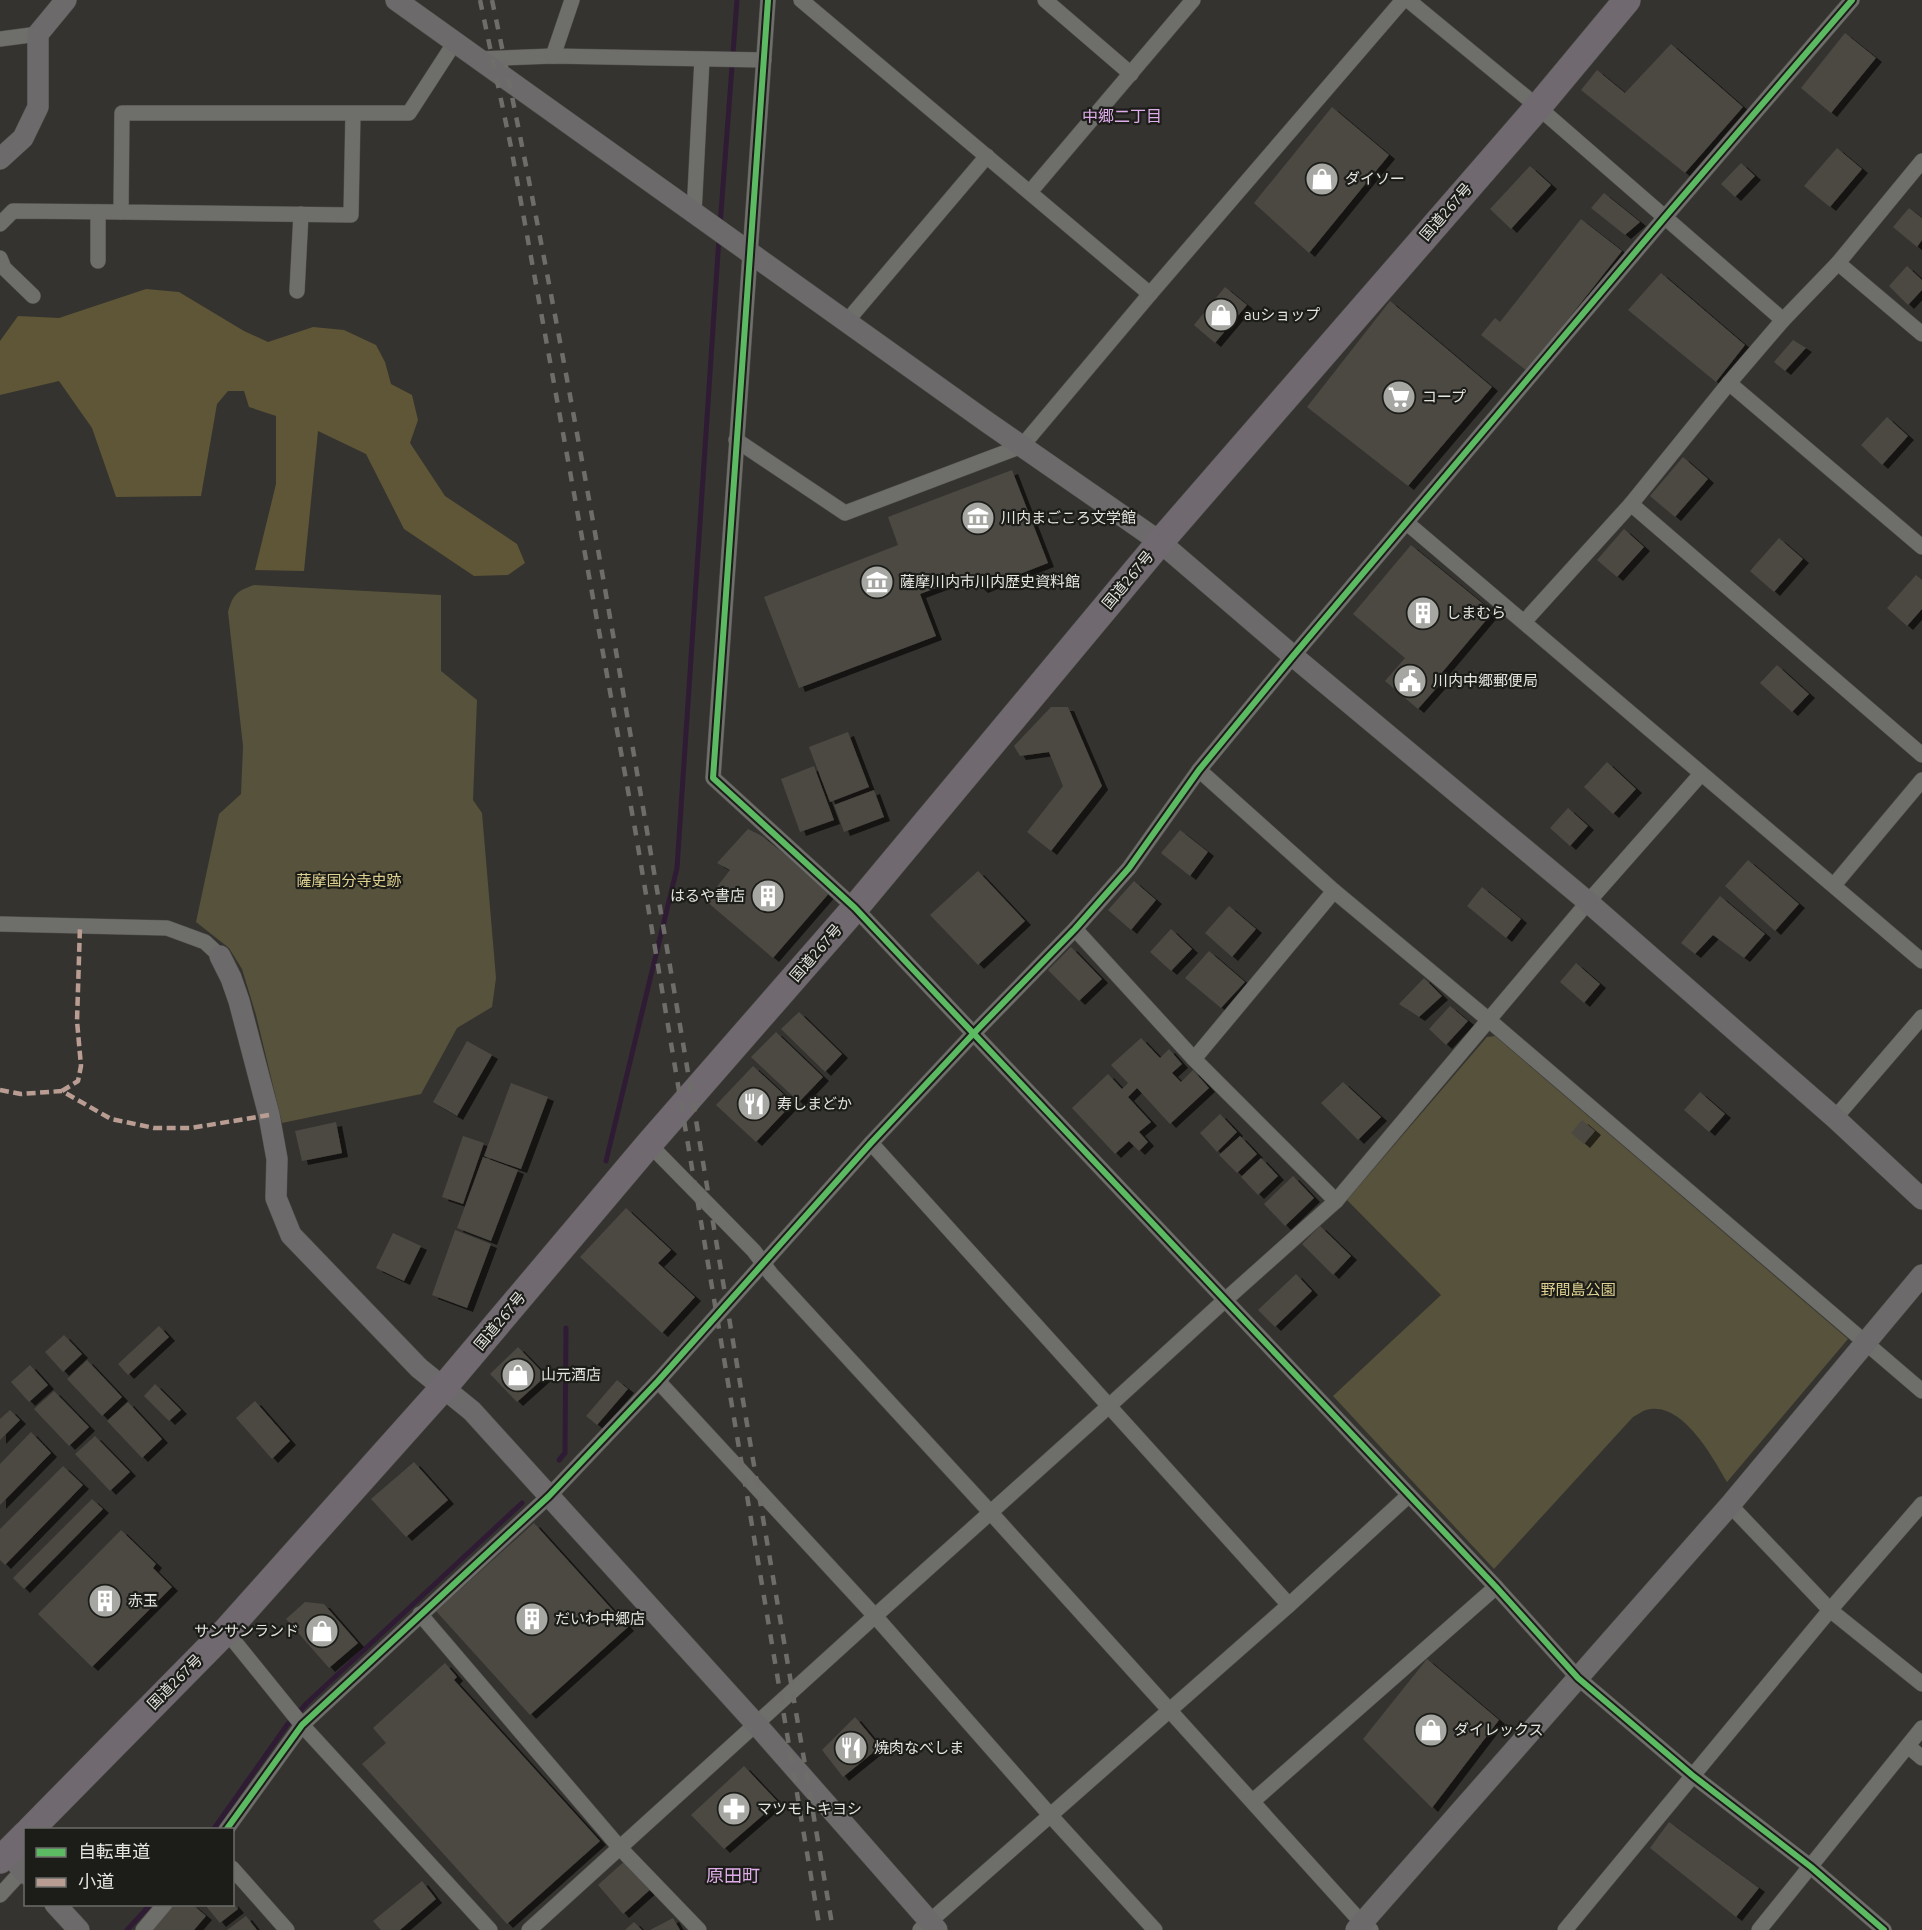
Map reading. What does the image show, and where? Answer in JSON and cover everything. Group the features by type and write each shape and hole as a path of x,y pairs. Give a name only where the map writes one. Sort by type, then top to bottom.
{"highway":[{"name":"国道267号","path":"32,1828 226,1631 444,1387 649,1144 855,908 1160,542 1538,107 1626,0"}],"street":[{"path":"0,159 23,138 38,107 38,34 66,0"},
{"path":"396,0 1160,542 1588,902 1835,1118 1922,1199"},
{"path":"554,56 572,0"},
{"path":"768,0 764,60 744,247 736,440 713,778 855,908 1496,1587 1578,1678 1692,1775 1811,1867 1884,1930"},
{"path":"801,0 1150,294"},
{"path":"1044,0 1131,74"},
{"path":"1030,192 1192,0"},
{"path":"736,440 845,513 1022,446 1403,0"},
{"path":"1408,0 1538,107 1783,320"},
{"path":"227,1828 297,1719 420,1614 549,1496 658,1381 871,1143 1075,929 1129,868 1199,771 1293,656 1852,0"},
{"path":"0,39 38,34"},
{"path":"122,212 122,113 409,113 455,42"},
{"path":"478,59 554,56 764,60"},
{"path":"694,213 702,59"},
{"path":"0,224 13,211 351,215 353,113"},
{"path":"847,321 987,156"},
{"path":"1524,622 1631,504 1729,383 1783,320 1838,263 1922,160"},
{"path":"98,212 98,261"},
{"path":"297,291 301,214"},
{"path":"0,258 4,268 33,296"},
{"path":"1838,263 1922,334"},
{"path":"1729,383 1922,547"},
{"path":"1631,504 1922,755"},
{"path":"1407,523 1922,961"},
{"path":"1199,771 1334,891 1490,1021 1922,1391"},
{"path":"529,1930 1336,1201 1588,902 1701,774"},
{"path":"1834,885 1922,780"},
{"path":"1194,1059 1334,891"},
{"path":"0,924 167,928 205,942 220,956 239,1001 266,1105 277,1159 276,1198 291,1235 419,1368 472,1411 756,1724 929,1927 1050,1815 1290,1605 1408,1496"},
{"path":"1075,929 1194,1059 1336,1201"},
{"path":"1835,1118 1922,1017"},
{"path":"871,1143 1290,1605"},
{"path":"649,1144 754,1251 771,1274 1170,1710 1363,1928 1730,1505 1922,1275"},
{"path":"658,1381 875,1616 1050,1815 1155,1930"},
{"path":"1565,1930 1830,1610 1922,1504"},
{"path":"1730,1505 1830,1610 1922,1684"},
{"path":"1253,1802 1496,1587"},
{"path":"420,1614 620,1848 699,1930"},
{"path":"226,1631 297,1719 490,1930"},
{"path":"1759,1930 1922,1728"},
{"path":"1908,1746 1922,1758"},
{"path":"0,1894 16,1858"},
{"path":"234,1871 287,1930"},
{"path":"56,1906 79,1930"},
{"path":"143,1930 164,1906"}],"green space":[{"name":"薩摩国分寺史跡","path":"254,585 441,595 441,671 477,700 473,800 482,813 496,978 492,1007 457,1028 421,1094 282,1123 256,1015 242,969 229,948 196,922 219,814 241,794 243,746 228,612 236,594"},
{"name":"野間島公園","path":"1495,1036 1848,1339 1727,1482 1705,1446 1684,1422 1659,1409 1644,1411 1633,1417 1494,1569 1333,1396 1441,1295 1347,1200 1487,1037"}],"shaded area":[{"path":"146,289 179,292 244,331 268,342 313,327 344,330 376,345 385,362 391,384 412,395 418,420 410,443 445,496 517,544 525,563 508,575 474,576 404,529 366,454 318,431 304,571 255,570 276,484 276,416 249,407 244,391 228,391 217,404 201,496 116,497 92,428 59,381 0,395 0,341 18,316 59,318"}],"building":[{"path":"1845,33 1876,58 1831,113 1801,88"},
{"path":"1671,44 1743,107 1685,173 1581,90 1597,70 1625,93"},
{"name":"ダイソー","path":"1332,107 1389,155 1309,253 1254,203"},
{"path":"1837,148 1862,169 1830,207 1804,186"},
{"path":"1741,163 1755,176 1735,197 1721,184"},
{"path":"1530,166 1551,185 1511,229 1490,209"},
{"path":"1604,193 1640,222 1625,235 1591,208"},
{"path":"1909,208 1922,218 1922,240 1917,247 1893,227"},
{"path":"1581,219 1622,251 1527,371 1481,335 1495,318 1500,322"},
{"path":"1907,266 1922,280 1922,290 1908,305 1889,286"},
{"path":"1661,273 1745,345 1716,382 1628,310"},
{"name":"auショップ","path":"1225,287 1247,305 1215,343 1194,325"},
{"name":"コープ","path":"1390,301 1492,387 1408,486 1307,407"},
{"path":"1793,340 1806,348 1785,371 1774,362"},
{"path":"1887,417 1908,436 1882,465 1861,445"},
{"path":"1683,457 1708,479 1675,517 1650,496"},
{"name":"薩摩川内市川内歴史資料館","path":"1012,470 1048,563 982,589 968,576 920,594 936,636 799,688 764,597 898,545 888,517"},
{"path":"1624,529 1644,547 1617,577 1597,560"},
{"path":"1779,538 1803,559 1774,592 1750,571"},
{"name":"しまむら","path":"1411,545 1493,612 1434,682 1441,683 1418,709 1385,681 1405,658 1353,614"},
{"path":"1916,575 1922,580 1922,609 1907,626 1887,608"},
{"path":"1777,665 1809,694 1792,712 1760,683"},
{"path":"1051,707 1068,707 1102,786 1051,851 1027,832 1063,786 1049,752 1020,756 1014,746"},
{"path":"848,732 869,787 830,802 809,747"},
{"path":"1607,762 1636,789 1613,814 1584,787"},
{"path":"814,766 834,820 800,832 781,779"},
{"path":"874,790 884,817 844,832 834,805"},
{"path":"1568,808 1588,826 1570,846 1550,828"},
{"name":"はるや書店","path":"748,829 762,836 831,891 773,958 706,901 730,870 717,863"},
{"path":"1180,830 1208,852 1190,876 1161,853"},
{"path":"1748,860 1799,904 1775,931 1725,886"},
{"path":"978,871 1025,921 978,965 930,915"},
{"path":"1134,881 1156,900 1131,930 1108,910"},
{"path":"1482,887 1521,919 1506,938 1467,906"},
{"path":"1720,896 1765,934 1744,958 1713,935 1695,954 1681,943"},
{"path":"1229,906 1256,929 1232,957 1205,933"},
{"path":"1171,929 1192,949 1171,971 1150,952"},
{"path":"1071,947 1102,979 1079,1001 1048,970"},
{"path":"1209,951 1245,982 1221,1008 1185,978"},
{"path":"1576,963 1600,984 1584,1003 1560,982"},
{"path":"1424,978 1442,996 1419,1017 1399,1004"},
{"path":"1450,1006 1468,1021 1446,1045 1429,1029"},
{"path":"799,1012 842,1054 825,1072 781,1029"},
{"path":"776,1032 823,1077 799,1102 751,1057"},
{"path":"1141,1038 1160,1058 1169,1049 1182,1064 1172,1073 1181,1082 1193,1070 1209,1088 1170,1124 1137,1088 1128,1097 1151,1122 1139,1132 1148,1142 1139,1151 1129,1141 1115,1154 1072,1108 1108,1074 1122,1089 1128,1083 1111,1065"},
{"path":"467,1041 492,1055 457,1116 433,1102"},
{"name":"寿しまどか","path":"753,1066 793,1103 756,1142 716,1105"},
{"path":"1343,1082 1381,1117 1358,1140 1321,1103"},
{"path":"511,1083 548,1097 521,1169 484,1156"},
{"path":"1700,1092 1725,1114 1709,1132 1684,1110"},
{"path":"1220,1114 1237,1132 1217,1152 1200,1133"},
{"path":"1582,1120 1595,1131 1584,1144 1571,1133"},
{"path":"336,1122 342,1153 302,1161 295,1131"},
{"path":"463,1136 484,1143 463,1204 442,1197"},
{"path":"1240,1136 1257,1154 1237,1173 1219,1155"},
{"path":"483,1157 518,1170 491,1241 457,1228"},
{"path":"1261,1158 1278,1176 1258,1195 1241,1177"},
{"path":"1293,1176 1314,1198 1285,1226 1264,1204"},
{"path":"626,1208 671,1250 658,1263 695,1297 662,1333 580,1257"},
{"path":"1320,1226 1351,1256 1333,1275 1302,1244"},
{"path":"455,1230 491,1244 467,1308 432,1295"},
{"path":"393,1233 421,1246 404,1281 376,1268"},
{"path":"1296,1274 1312,1291 1275,1327 1258,1310"},
{"path":"159,1326 169,1337 128,1375 118,1364"},
{"path":"64,1335 82,1354 63,1372 45,1352"},
{"name":"山元酒店","path":"518,1347 546,1376 517,1402 490,1374"},
{"path":"87,1360 122,1397 102,1416 67,1379"},
{"path":"30,1365 48,1385 29,1402 11,1382"},
{"path":"617,1380 628,1389 597,1425 586,1416"},
{"path":"155,1384 181,1410 169,1421 144,1396"},
{"path":"54,1391 89,1427 69,1446 34,1409"},
{"path":"255,1401 290,1441 272,1459 236,1418"},
{"path":"128,1402 162,1439 142,1458 107,1421"},
{"path":"10,1410 20,1420 0,1440 0,1419"},
{"path":"31,1432 51,1453 0,1505 0,1464"},
{"path":"95,1436 130,1472 110,1491 75,1454"},
{"path":"414,1462 448,1500 406,1537 371,1499"},
{"path":"63,1466 83,1485 5,1565 0,1560 0,1529"},
{"path":"92,1499 103,1509 24,1589 13,1578"},
{"name":"だいわ中郷店","path":"534,1523 628,1627 530,1715 436,1611"},
{"name":"赤玉","path":"121,1530 156,1564 153,1568 172,1587 92,1667 38,1614"},
{"name":"サンサンランド","path":"305,1602 324,1604 358,1643 329,1668 286,1619"},
{"name":"ダイレックス","path":"1427,1659 1499,1720 1432,1808 1363,1739"},
{"path":"445,1663 457,1677 454,1680 600,1841 507,1924 362,1764 386,1743 373,1728"},
{"name":"焼肉なべしま","path":"855,1717 880,1747 843,1777 822,1750"},
{"name":"マツモトキヨシ","path":"744,1766 778,1802 724,1849 691,1815"},
{"path":"1669,1822 1759,1888 1736,1917 1650,1848"},
{"path":"627,1859 652,1888 623,1914 598,1885"},
{"path":"422,1881 436,1899 400,1930 381,1930 373,1921"},
{"path":"234,1904 238,1909 220,1923 206,1906"},
{"path":"170,1906 194,1906 206,1916 194,1930 150,1930"},
{"path":"246,1916 257,1930 227,1930"},
{"path":"673,1918 680,1930 650,1930"},
{"path":"634,1922 642,1930 625,1930"}],"waterway":[{"path":"720,226 737,0"},
{"path":"606,1161 677,868 719,238"},
{"path":"559,1460 565,1453 566,1328"},
{"path":"214,1828 287,1725 307,1703 522,1503"},
{"path":"127,1930 149,1906"}],"railway":[{"path":"480,0 511,147 635,829 820,1930"},
{"path":"492,0 548,277 599,556 833,1930"}],"marked path":[{"path":"62,1091 78,1081 81,1066 77,1021 80,926"},
{"path":"0,1090 21,1094 62,1091 111,1119 154,1128 191,1128 269,1115"}],"cycle path":[{"path":"768,0 713,778 855,908 1496,1587 1578,1678 1692,1775 1811,1867 1884,1930"},
{"path":"227,1828 302,1725 549,1496 658,1381 871,1143 1075,929 1129,868 1199,770 1293,656 1852,0"}],"place":[{"name":"ダイソー","path":"1322,179"},
{"name":"auショップ","path":"1221,315"},
{"name":"コープ","path":"1399,397"},
{"name":"川内まごころ文学館","path":"978,518"},
{"name":"薩摩川内市川内歴史資料館","path":"877,582"},
{"name":"しまむら","path":"1423,613"},
{"name":"川内中郷郵便局","path":"1410,681"},
{"name":"はるや書店","path":"768,896"},
{"name":"寿しまどか","path":"754,1104"},
{"name":"山元酒店","path":"518,1375"},
{"name":"赤玉","path":"105,1601"},
{"name":"だいわ中郷店","path":"532,1619"},
{"name":"サンサンランド","path":"322,1631"},
{"name":"ダイレックス","path":"1431,1730"},
{"name":"焼肉なべしま","path":"851,1748"},
{"name":"マツモトキヨシ","path":"734,1809"}],"district":[{"name":"中郷二丁目","path":"1122,116"},
{"name":"原田町","path":"733,1876"}]}
